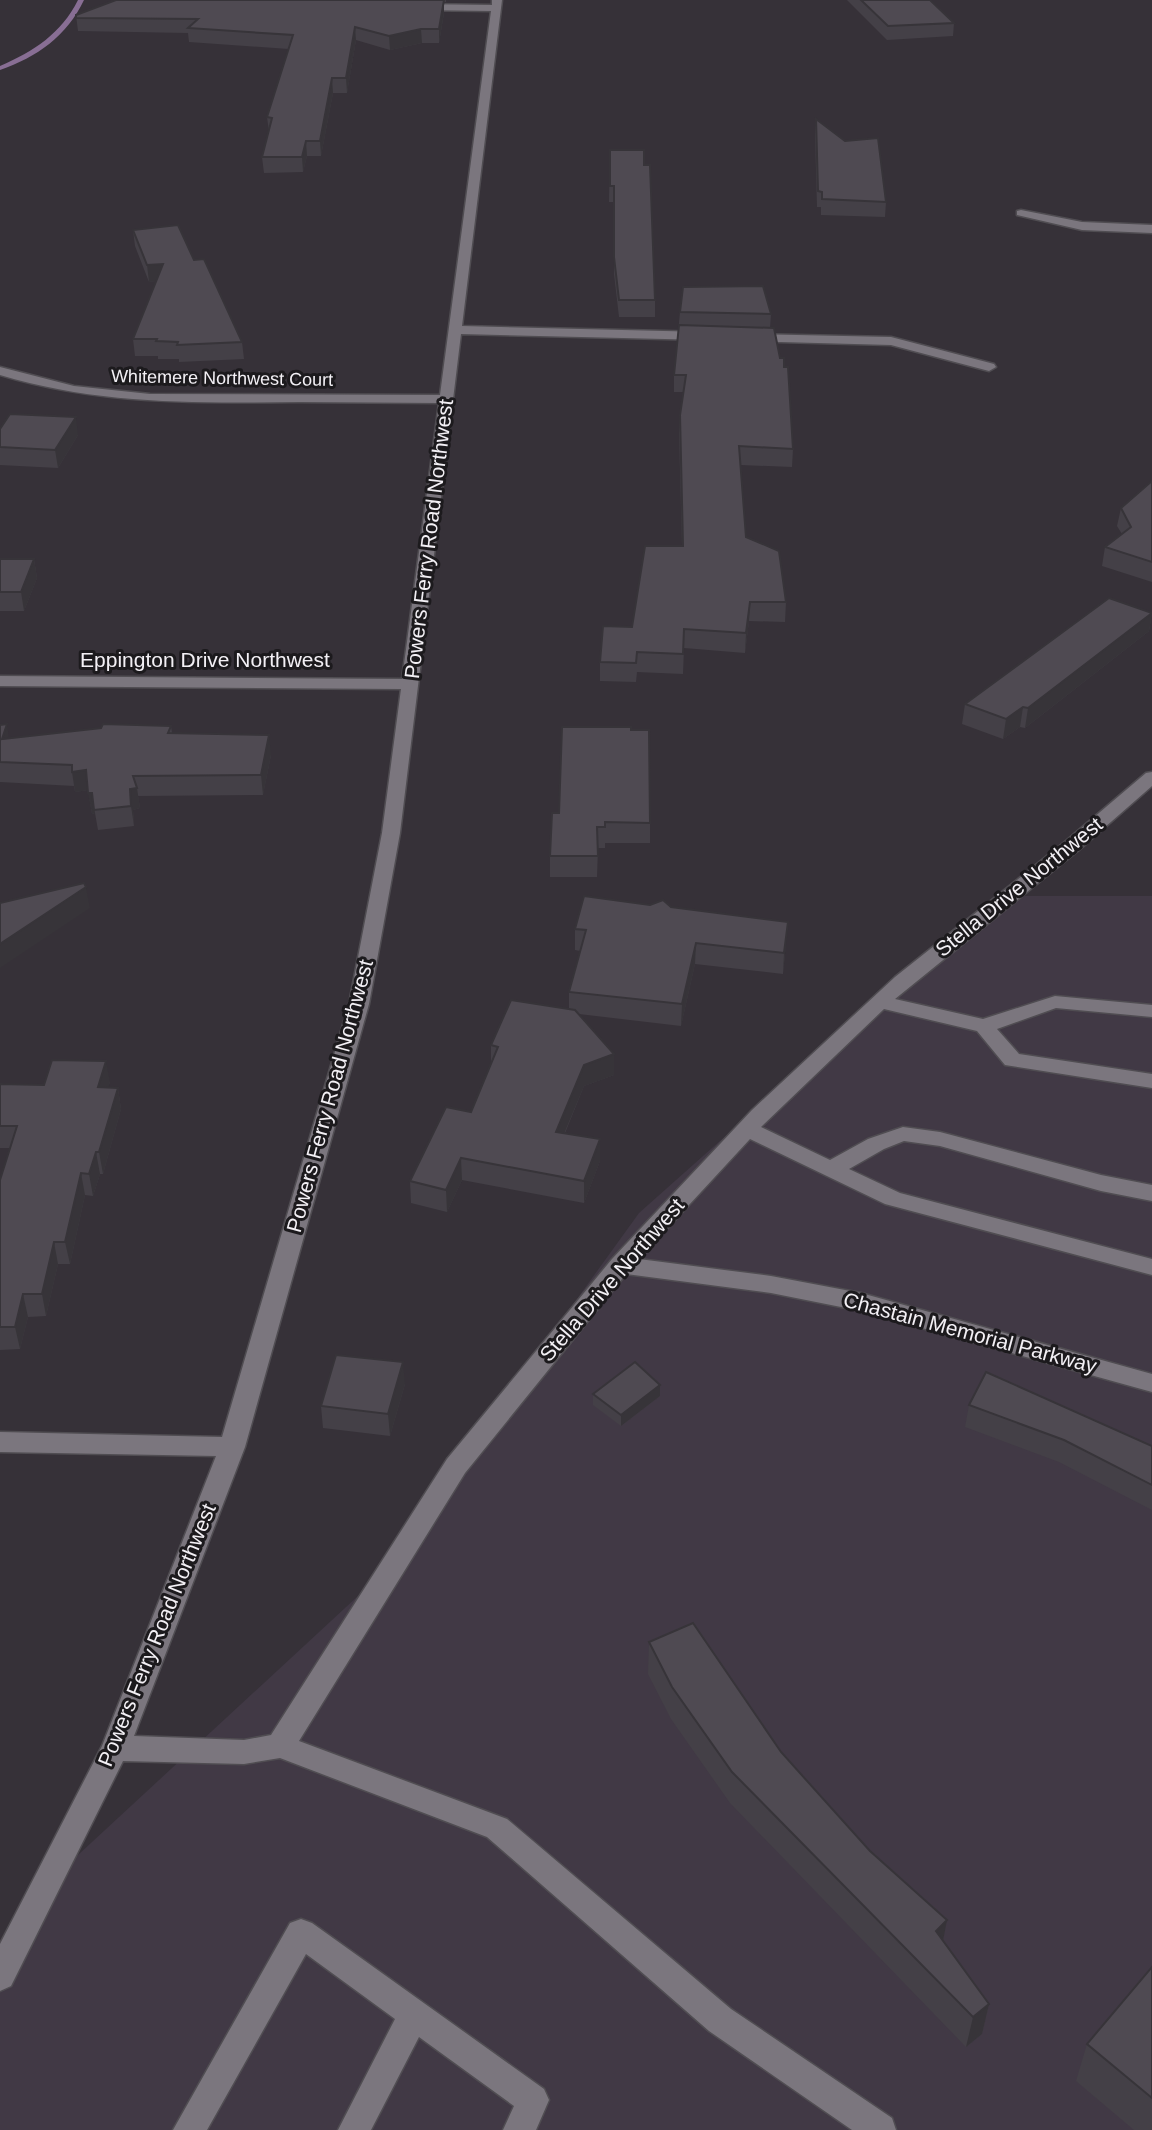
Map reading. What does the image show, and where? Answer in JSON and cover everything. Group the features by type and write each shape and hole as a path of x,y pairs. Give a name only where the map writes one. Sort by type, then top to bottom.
{"street":[{"path":"401,7 496,4"},
{"name":"Powers Ferry Road Northwest","path":"0,1976 114,1748 232,1447 359,1004 391,833 496,4"},
{"path":"1021,213 1082,226 1152,229"},
{"path":"456,330 891,341 989,367"},
{"name":"Whitemere Northwest Court","path":"0,371 40,385 112,397 208,401 446,399"},
{"name":"Eppington Drive Northwest","path":"0,681 410,684"},
{"name":"Stella Drive Northwest","path":"280,1746 456,1466 620,1265 747,1129 880,1002 1152,777"},
{"path":"880,1002 984,1026 1055,1002 1152,1011"},
{"path":"984,1026 1012,1060 1152,1081"},
{"path":"747,1129 893,1199 1152,1267"},
{"path":"831,1169 876,1144 903,1134 940,1139 1101,1183 1152,1193"},
{"name":"Chastain Memorial Parkway","path":"620,1265 750,1281 859,1301 963,1327 1152,1383"},
{"path":"0,1441 232,1447"},
{"path":"114,1748 244,1752 280,1746 497,1828 720,2020 880,2130"},
{"path":"189,2130 301,1933 533,2100 519,2130"},
{"path":"355,2130 415,2013"}],"shaded area":[{"path":"995,896 1152,896 1152,2130 0,2130 0,1950 25,1904 372,1583 639,1213"}],"building":[{"path":"116,0 444,0 439,29 421,29 389,36 355,27 346,78 332,78 320,141 306,141 302,157 262,157 272,118 267,117 293,35 188,28 198,19 76,18 76,15"},
{"path":"861,0 930,0 954,23 888,26"},
{"path":"816,119 845,141 878,138 886,202 822,199 822,192 818,191"},
{"path":"610,150 644,150 644,165 650,165 655,300 619,300 614,257 614,186 610,186"},
{"path":"178,225 194,260 204,259 242,342 177,345 178,342 156,341 157,339 133,339 163,264 147,265 133,230"},
{"path":"763,286 771,314 680,312 683,287"},
{"path":"679,325 774,328 780,358 784,358 784,367 788,367 793,449 739,446 746,537 779,551 786,602 750,602 746,633 684,629 683,654 637,652 636,663 600,662 603,626 632,627 645,546 683,546 680,415 686,375 674,375"},
{"path":"10,414 76,417 55,450 0,447 0,429"},
{"path":"1152,481 1152,562 1105,547 1131,527 1121,508"},
{"path":"0,559 34,559 21,592 0,592"},
{"path":"1109,598 1152,613 1028,708 1023,707 1006,719 965,704"},
{"path":"7,724 2,739 101,728 103,724 171,726 168,733 269,735 261,775 133,776 137,788 130,789 131,806 94,810 92,793 88,793 86,770 72,772 72,765 0,762 0,725"},
{"path":"562,727 631,727 631,730 649,730 650,823 605,822 605,827 597,827 598,856 550,856 552,813 559,813"},
{"path":"84,883 86,887 0,944 0,903"},
{"path":"584,896 650,905 663,900 671,907 788,922 784,953 696,943 682,1004 569,992 586,930 575,929"},
{"path":"511,1000 575,1010 614,1054 584,1065 556,1132 600,1139 584,1181 461,1158 446,1190 410,1181 446,1107 471,1112 498,1047 491,1045"},
{"path":"52,1060 106,1061 98,1087 118,1088 99,1152 96,1152 89,1174 81,1173 65,1242 54,1242 42,1294 23,1294 15,1327 0,1327 0,1180 17,1126 0,1126 0,1084 44,1085"},
{"path":"336,1355 403,1362 388,1414 321,1406"},
{"path":"635,1362 660,1385 621,1415 593,1394"},
{"path":"986,1372 1152,1446 1152,1485 1064,1440 969,1405"},
{"path":"693,1623 781,1752 870,1851 947,1920 936,1931 989,2004 973,2017 732,1772 672,1687 649,1642"},
{"path":"1152,1967 1152,2098 1087,2044"}],"waterway":[{"path":"0,68 37,50 58,34 75,13 81,0"}]}
